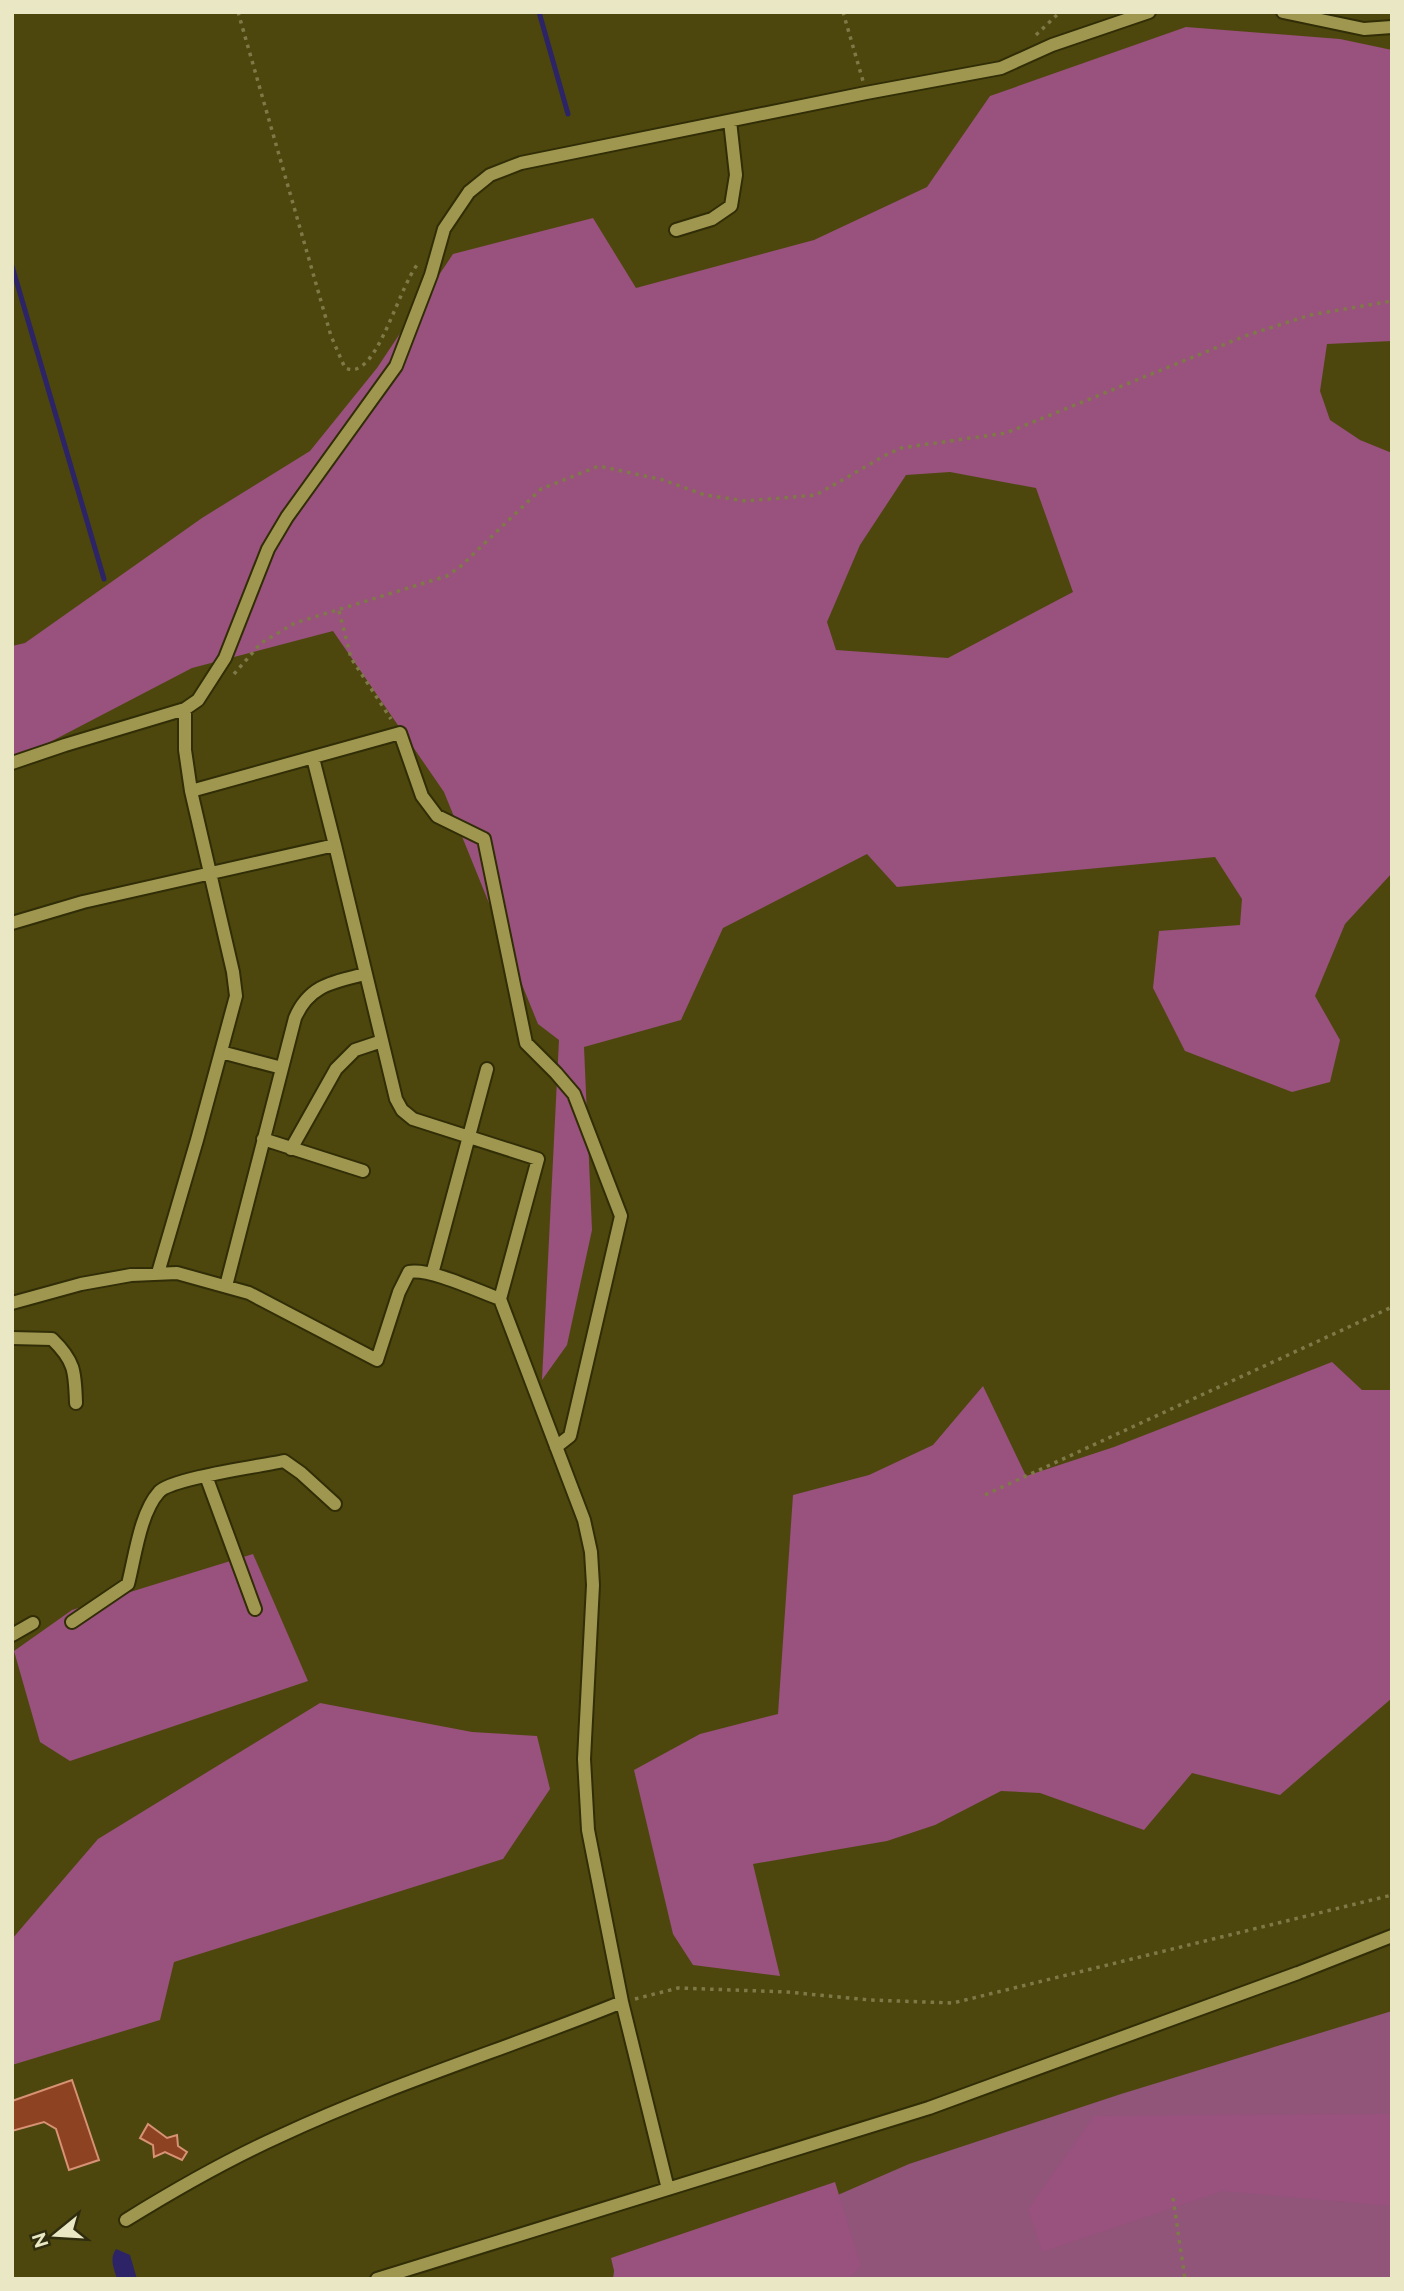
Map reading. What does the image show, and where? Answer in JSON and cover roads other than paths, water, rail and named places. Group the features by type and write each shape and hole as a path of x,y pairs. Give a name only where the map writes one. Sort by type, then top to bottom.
{"street":[{"path":"12,763 184,709 198,700 225,658 268,549 287,517 396,366 431,275 444,229 469,192 490,175 521,163 1002,68 1052,45 1149,12"},
{"path":"1283,12 1364,29 1392,27"},
{"path":"676,230 712,219 732,206 736,174 730,121"},
{"path":"158,1273 236,996 233,972 191,791 184,750 184,709"},
{"path":"191,791 400,733 422,796 437,816 484,838 526,1043 574,1094 621,1216 570,1436 556,1447"},
{"path":"313,758 396,1099 402,1110 413,1119 538,1159 500,1299 584,1520 591,1552 593,1585 584,1759 589,1830 622,2001 668,2189"},
{"path":"12,923 83,902 335,845"},
{"path":"226,1286 295,1018 301,1004 326,984 365,974"},
{"path":"291,1149 336,1069 355,1050 382,1041"},
{"path":"221,1052 282,1068"},
{"path":"432,1274 487,1069"},
{"path":"263,1139 363,1171"},
{"path":"12,1303 81,1284 131,1275 177,1273 249,1293 377,1360 409,1272 418,1270 432,1274 500,1299"},
{"path":"12,1338 52,1339 68,1354 75,1375 76,1403"},
{"path":"72,1622 128,1584 144,1518 159,1492 172,1485 284,1461 335,1504"},
{"path":"205,1476 255,1609"},
{"path":"12,1635 33,1623"},
{"path":"377,2279 929,2108 1392,1936"},
{"path":"126,2220 194,2179 281,2135 389,2091 554,2030 622,2001"}],"waterway":[{"path":"539,12 568,114"},
{"path":"12,266 104,579"}]}
